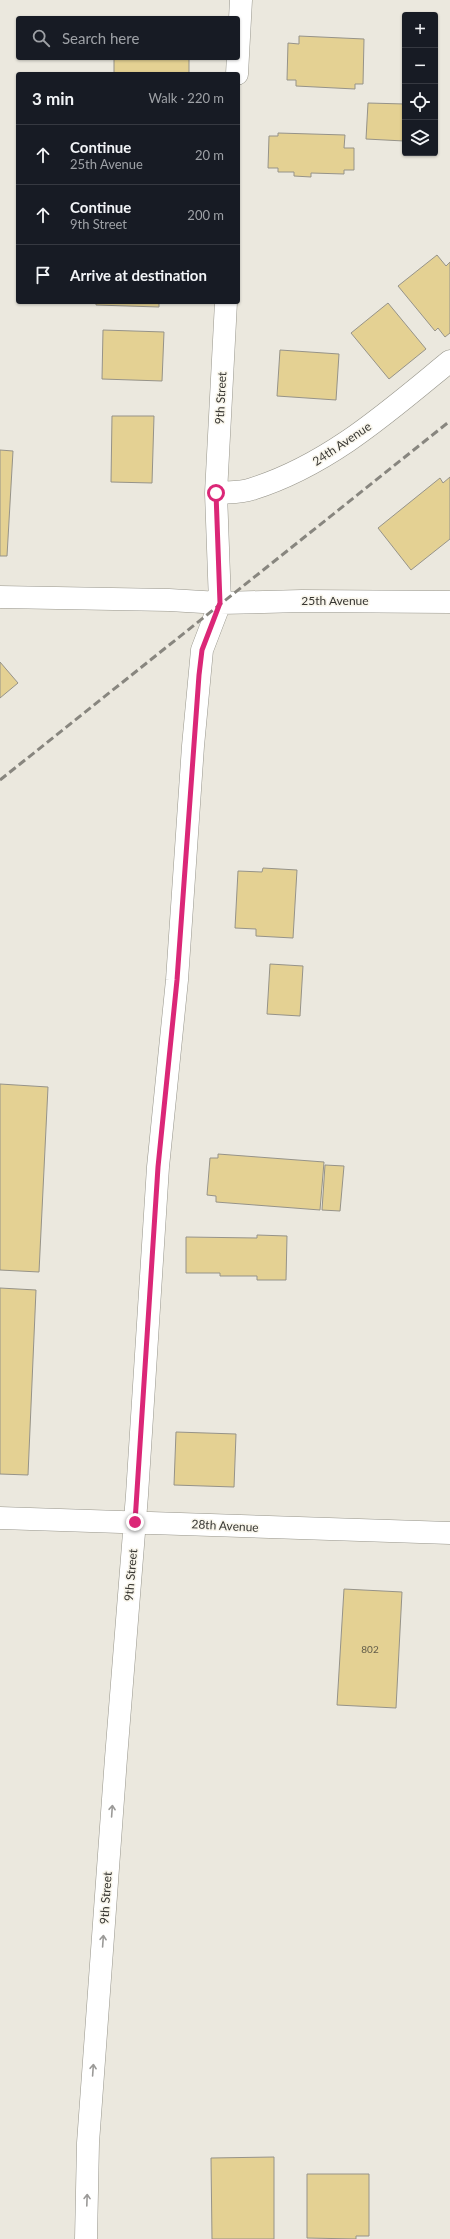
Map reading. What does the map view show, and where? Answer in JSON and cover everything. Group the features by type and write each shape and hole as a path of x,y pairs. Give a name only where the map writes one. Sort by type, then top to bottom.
{"street":[{"path":"240,18 241,0"},
{"path":"237,72 238,60"},
{"name":"9th Street","path":"216,493 226,304"},
{"name":"24th Avenue","path":"216,493 251,490 309,466 365,430 450,361"},
{"path":"216,493 220,603"},
{"name":"25th Avenue","path":"0,597 169,600 220,603 302,601 450,602"},
{"name":"9th Street","path":"86,2239 88,2143 135,1522 158,1167 177,980 202,650 220,603"},
{"name":"28th Avenue","path":"0,1518 450,1533"}],"building":[{"path":"299,36 364,39 363,84 355,84 355,89 296,86 296,80 287,80 288,43 299,44"},
{"path":"114,60 189,60 189,72 114,72"},
{"path":"368,103 402,104 402,141 366,139"},
{"path":"278,133 345,135 344,148 354,148 354,170 344,170 344,174 311,173 311,177 294,176 294,172 278,172 278,168 268,168 269,136 278,136"},
{"path":"437,255 446,266 450,262 450,333 445,337 438,328 435,331 398,286"},
{"path":"388,303 426,349 389,379 351,333"},
{"path":"159,304 159,307 96,305"},
{"path":"103,330 164,332 162,381 102,379"},
{"path":"280,350 339,354 336,400 277,396"},
{"path":"112,416 154,416 152,483 111,482"},
{"path":"0,450 13,451 7,556 0,556"},
{"path":"450,477 450,539 411,570 378,528 440,478 443,483"},
{"path":"0,662 18,683 0,698"},
{"path":"263,868 297,870 293,938 256,936 256,929 235,928 238,871 262,872"},
{"path":"270,964 303,966 300,1016 267,1014"},
{"path":"0,1084 48,1087 39,1272 0,1270"},
{"path":"218,1154 324,1162 320,1210 216,1202 216,1196 207,1195 210,1158 218,1158"},
{"path":"325,1165 344,1166 340,1211 322,1210"},
{"path":"257,1235 287,1236 286,1280 257,1280 257,1276 220,1276 220,1273 186,1273 186,1237 257,1238"},
{"path":"0,1288 36,1290 28,1475 0,1474"},
{"path":"176,1432 236,1434 234,1487 174,1485"},
{"path":"344,1589 402,1592 396,1708 337,1705"},
{"path":"274,2157 274,2239 212,2239 211,2158"},
{"path":"307,2174 369,2174 369,2236 356,2236 356,2239 307,2238"}],"railway":[{"path":"0,780 450,421"}],"route":[{"path":"135,1522 158,1167 177,980 199,675 202,650 220,603 216,493"}]}
